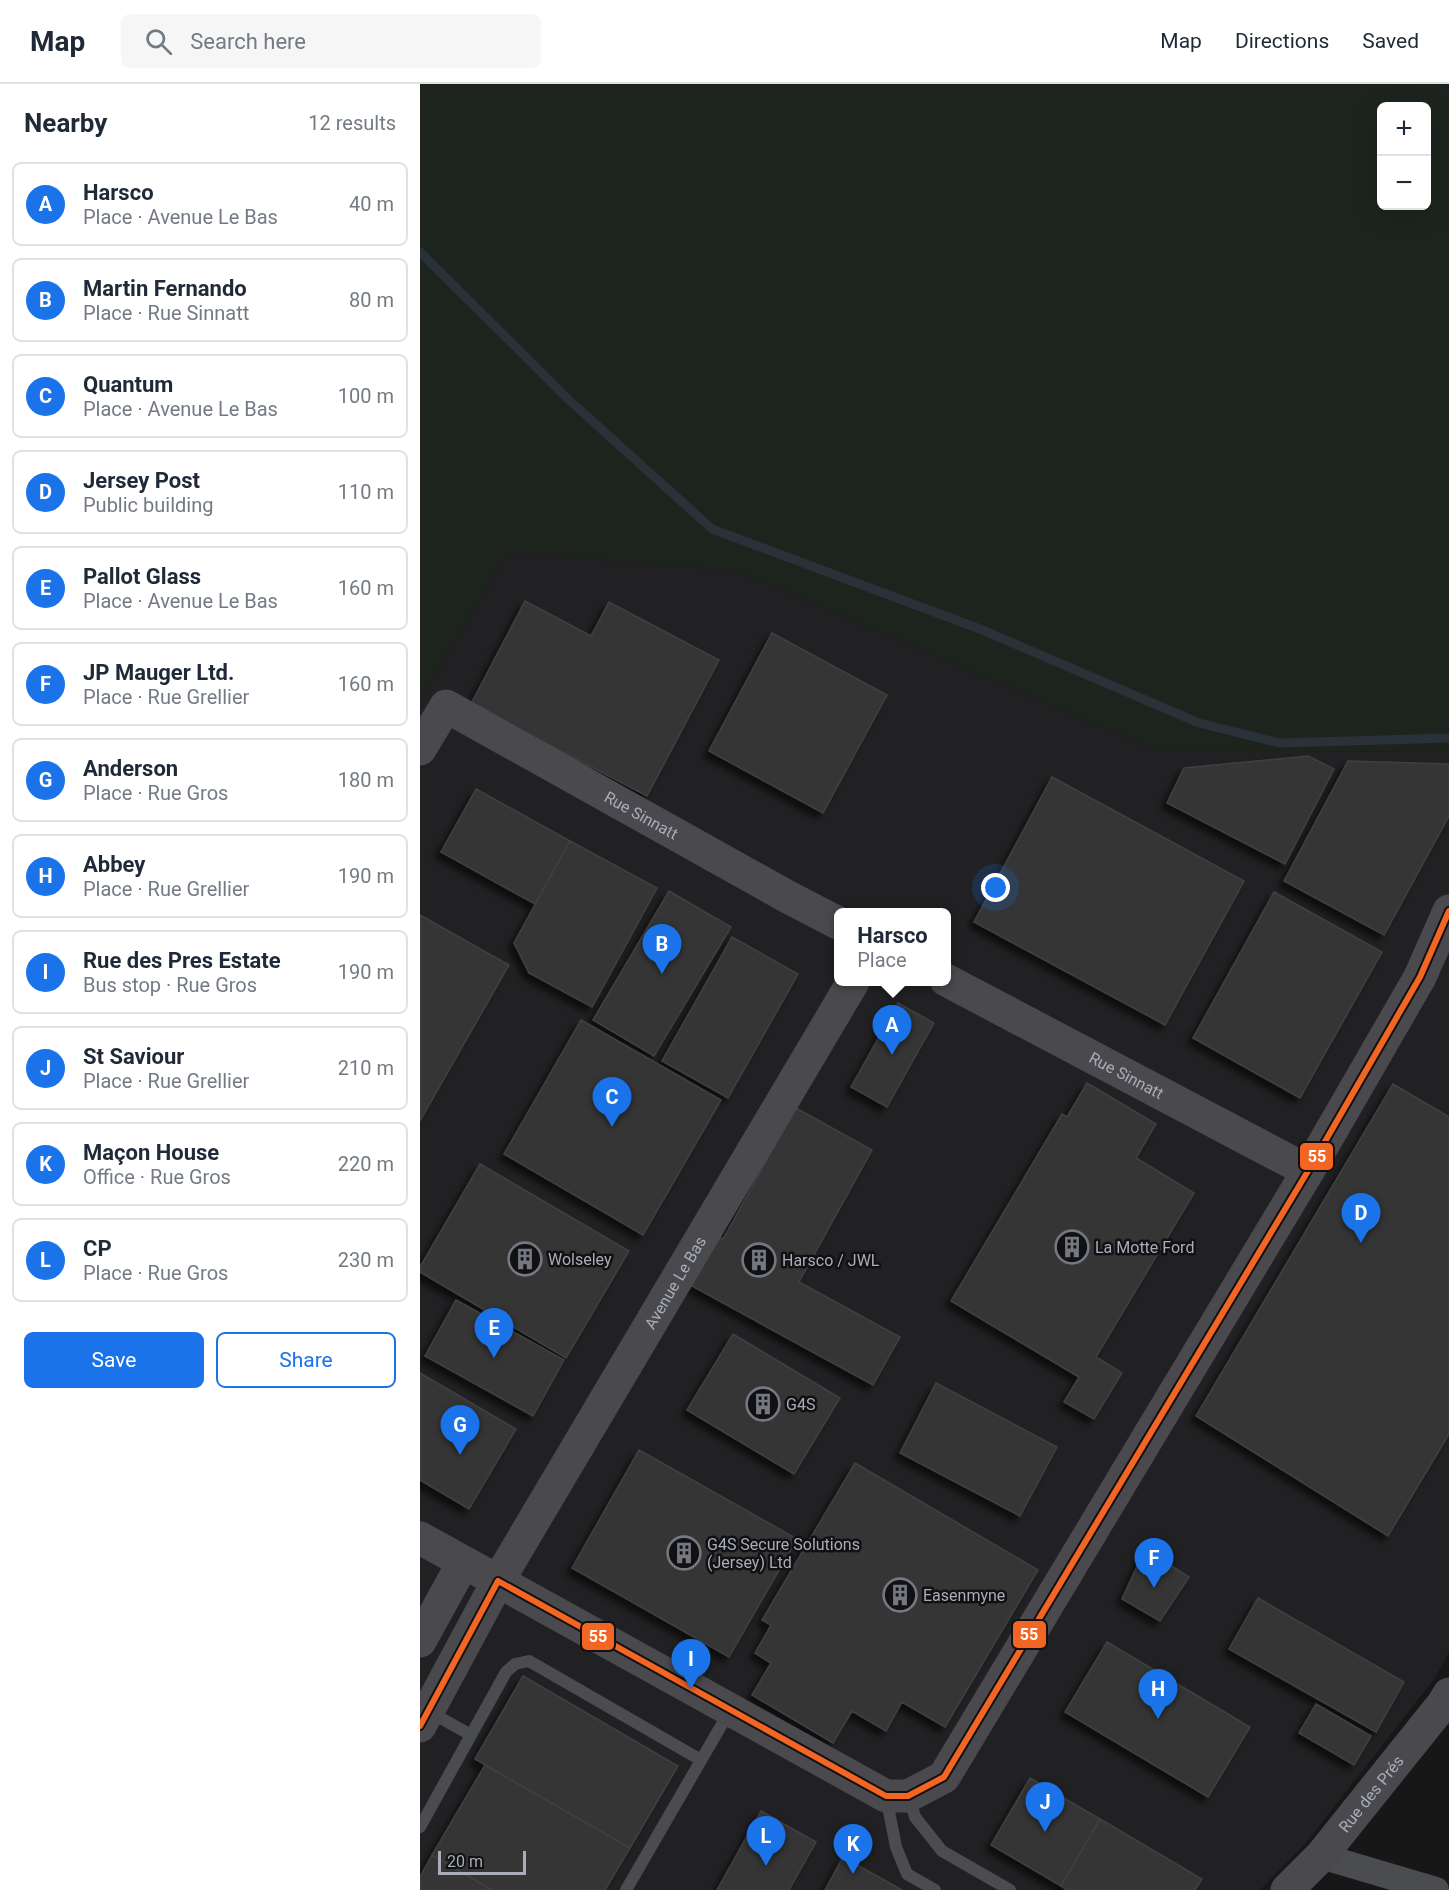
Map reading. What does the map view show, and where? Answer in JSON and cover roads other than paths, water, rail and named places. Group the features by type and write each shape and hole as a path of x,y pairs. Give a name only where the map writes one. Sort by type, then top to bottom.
{"street":[{"name":"Rue Sinnatt","path":"420,749 446,706 834,921"},
{"path":"420,1538 729,1711 897,1796 944,1777 1308,1171 1420,977 1449,911"},
{"name":"Rue Sinnatt","path":"951,983 1308,1171"},
{"name":"Avenue Le Bas","path":"424,1719 498,1581 850,986"},
{"path":"420,1641 463,1563"},
{"name":"Rue des Prés","path":"1287,1890 1322,1856 1449,1694"},
{"path":"1322,1856 1436,1890"}],"lane":[{"path":"420,1827 506,1672 515,1664 529,1661 700,1760"},
{"path":"626,1890 729,1711"},
{"path":"424,1719 471,1735"},
{"path":"897,1796 896,1847 907,1874 935,1890"},
{"path":"897,1796 942,1851 1010,1890"}],"waterway":[{"path":"420,252 568,399 712,529 980,629 1199,723 1280,743 1449,738"}],"place":[{"name":"Martin Fernando","path":"662,974"},
{"name":"Harsco","path":"892,1055"},
{"name":"Quantum","path":"612,1127"},
{"name":"Jersey Post","path":"1361,1243"},
{"name":"La Motte Ford","path":"1072,1247"},
{"name":"Wolseley","path":"525,1259"},
{"name":"Harsco / JWL","path":"759,1260"},
{"name":"Pallot Glass","path":"494,1358"},
{"name":"G4S","path":"763,1404"},
{"name":"Anderson","path":"460,1455"},
{"name":"G4S Secure Solutions (Jersey) Ltd","path":"684,1553"},
{"name":"JP Mauger Ltd.","path":"1154,1588"},
{"name":"Easenmyne","path":"900,1595"},
{"name":"Rue des Pres Estate","path":"691,1689"},
{"name":"Abbey","path":"1158,1719"},
{"name":"St Saviour","path":"1045,1832"},
{"name":"CP","path":"766,1866"},
{"name":"Maçon House","path":"853,1874"}]}
